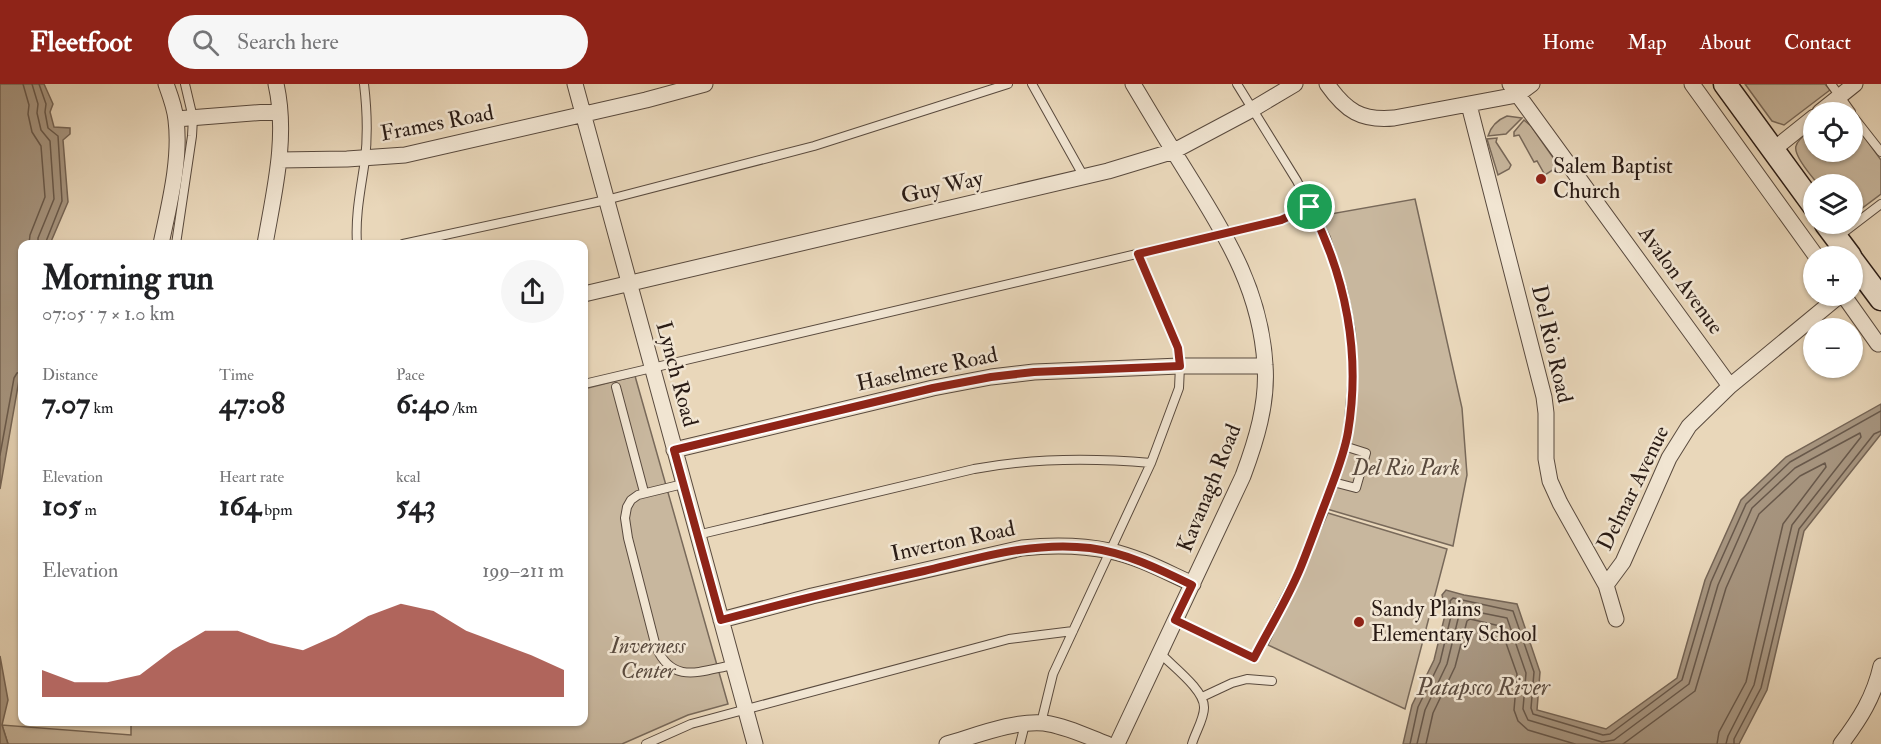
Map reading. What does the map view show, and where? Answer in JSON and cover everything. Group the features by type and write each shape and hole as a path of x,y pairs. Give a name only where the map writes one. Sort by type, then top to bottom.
{"main road":[{"path":"1725,84 1803,191"},
{"path":"1834,234 1865,278"}],"street":[{"path":"162,240 174,179 177,119 166,84"},
{"path":"266,240 279,160 279,111 276,84"},
{"name":"Lynch Road","path":"575,84 755,744"},
{"name":"Frames Road","path":"279,160 405,155 583,115 705,84"},
{"name":"Kavanagh Road","path":"1117,744 1230,506 1252,451 1261,419 1265,366 1255,306 1243,271 1224,233 1132,84"},
{"name":"Guy Way","path":"588,293 1084,178 1174,151 1253,110 1295,84"},
{"path":"1327,84 1336,97 1352,111 1368,118 1394,118 1469,105 1532,84"},
{"path":"1692,84 1808,246"},
{"path":"1835,90 1855,84"},
{"name":"Avalon Avenue","path":"1514,89 1730,386"},
{"name":"Del Rio Road","path":"1469,105 1544,397 1547,469 1560,503 1606,585 1616,619"},
{"path":"177,119 279,111"},
{"path":"1773,150 1803,126"},
{"name":"Delmar Avenue","path":"1606,585 1623,562 1676,446 1695,419 1730,386 1827,306"},
{"path":"1851,306 1878,344"},
{"name":"Haselmere Road","path":"674,450 933,388 991,377 1034,372 1180,366 1265,366"},
{"name":"Inverton Road","path":"721,620 812,596 1022,548 1051,545 1112,552 1160,569 1192,585"},
{"path":"1841,744 1871,698 1881,666"},
{"path":"947,744 1033,723 1067,729 1107,744"}],"lane":[{"path":"177,240 188,175 193,118 185,84"},
{"path":"357,240 357,207 368,121 364,84"},
{"path":"421,240 606,200 814,146 1008,84"},
{"path":"1032,84 1084,178"},
{"path":"1175,620 1254,658 1299,570 1333,482 1348,432 1353,374 1351,332 1343,291 1326,237 1297,181 1237,84"},
{"path":"1863,128 1881,152"},
{"path":"1863,214 1881,204"},
{"path":"588,383 1281,220 1310,207"},
{"path":"1020,744 1033,723 1053,674 1112,552 1151,463 1179,388 1178,348 1138,254"},
{"path":"616,387 644,492"},
{"path":"1333,482 1356,488 1366,453 1344,446"},
{"path":"697,535 1021,461 1151,463"},
{"path":"683,484 644,492 631,500 625,518 656,647 662,661 689,674 733,665"},
{"path":"646,744 691,724 1009,639 1073,631"},
{"path":"1160,654 1202,697 1203,714 1192,744"},
{"path":"1202,697 1232,682 1247,679 1272,681"}],"green space":[{"path":"1745,84 1825,84 1830,90 1814,102 1803,102 1803,111 1784,125 1772,121"},
{"path":"1507,116 1522,118 1506,134 1488,136 1495,124"},
{"path":"1524,120 1531,126 1559,166 1545,175 1537,161 1534,162 1519,135 1514,136 1514,132"},
{"path":"1863,135 1881,160 1881,194 1863,208 1863,174 1810,174 1797,155 1796,146 1803,136 1803,162 1863,162"},
{"path":"1497,138 1496,142 1511,165 1509,169 1498,175 1487,139"},
{"name":"Del Rio Park","path":"1415,199 1462,408 1467,475 1453,546 1327,509 1348,449 1356,402 1355,346 1319,216"},
{"name":"Inverness Center","path":"635,376 728,704 688,715 622,744 8,744 2,725 131,735 131,726 588,726 588,388"},
{"path":"1328,513 1447,549 1405,709 1268,645"}],"water":[{"path":"0,84 44,84 53,104 50,112 54,127 70,128 70,134 63,140 68,202 52,240 18,240 18,386 0,489"},
{"name":"Patapsco River","path":"1881,404 1881,434 1804,531 1767,690 1739,744 1403,744 1412,705 1434,660 1446,611 1442,595 1446,590 1517,604 1540,672 1537,710 1606,729 1677,678 1705,580 1741,500 1786,457"},
{"path":"0,656 8,700 2,725 8,744 0,744"}],"place":[{"name":"Salem Baptist Church","path":"1541,179"},
{"name":"Sandy Plains Elementary School","path":"1359,622"}],"route":[{"path":"1310,207 1326,237 1343,291 1351,332 1353,374 1348,432 1339,467 1299,570 1254,658 1175,620 1192,585 1160,569 1112,552 1051,545 1022,548 812,596 721,620 674,450 933,388 991,377 1034,372 1180,366 1178,348 1138,254 1281,220 1310,207"}]}
